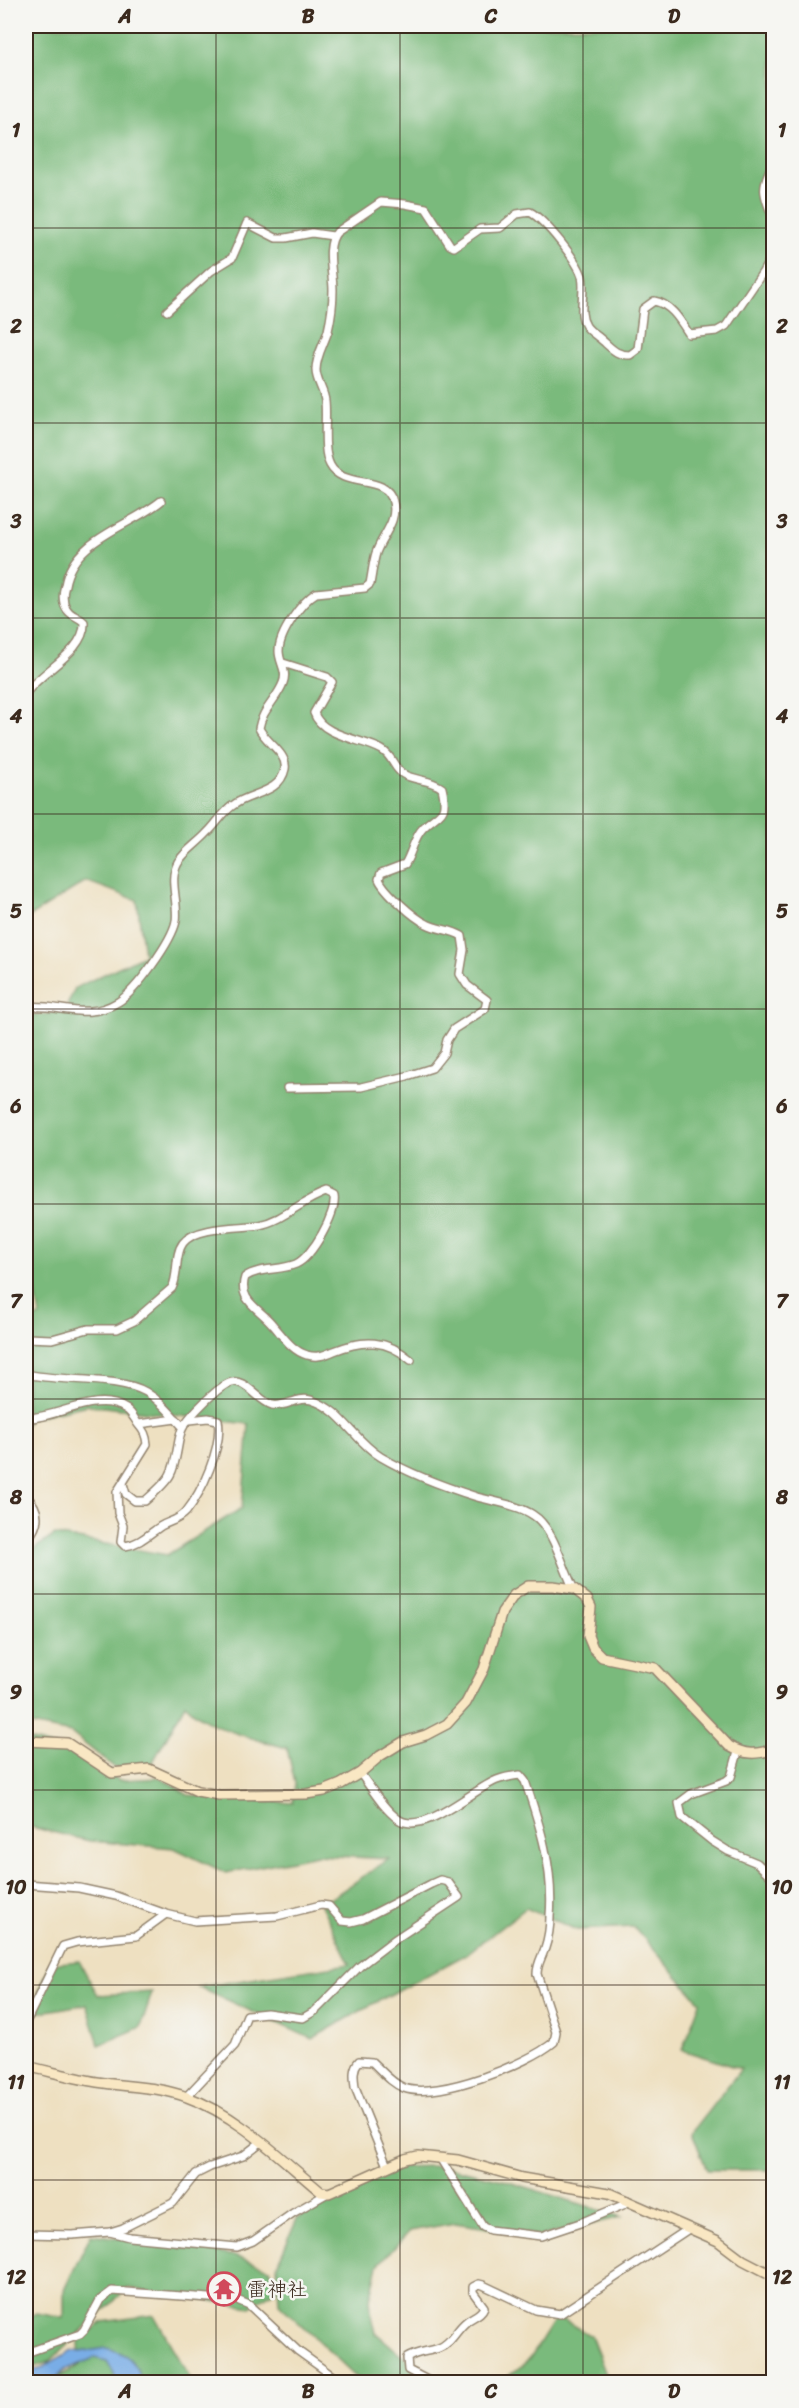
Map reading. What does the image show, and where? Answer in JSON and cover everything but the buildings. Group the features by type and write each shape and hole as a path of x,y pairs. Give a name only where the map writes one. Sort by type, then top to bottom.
{"main road":[{"path":"26,1741 67,1743 112,1773 149,1769 183,1786 219,1795 306,1794 341,1784 403,1742 426,1735 447,1724 466,1704 484,1669 502,1612 514,1595 528,1586 554,1586 574,1589 587,1599 591,1607 588,1636 593,1648 602,1657 655,1668 729,1746 738,1752 755,1754 774,1749"},
{"path":"26,2066 96,2082 158,2089 187,2097 212,2109 261,2142 321,2192 329,2193 387,2166 418,2156 473,2163 522,2178 609,2193 718,2241 743,2260 774,2276"}],"street":[{"path":"774,162 765,177 763,190 774,219"},
{"path":"167,311 211,271 232,258 247,223 276,238 312,233 333,236 372,206 381,202 405,204 426,208 450,245 454,247 480,230 500,228 517,214 530,212 548,228 578,266 583,283 583,315 587,329 619,355 630,356 638,349 643,309 654,301 665,304 689,334 717,331 726,326 774,252"},
{"path":"26,1006 40,1005 81,1012 96,1011 118,1002 139,981 168,940 175,924 175,877 178,861 209,832 227,810 248,797 271,789 278,784 285,770 282,757 259,728 260,720 279,693 285,679 279,651 282,638 291,621 312,596 334,590 368,587 376,553 390,528 393,501 390,492 380,486 339,476 328,458 325,401 316,369 328,330 332,302 333,236"},
{"path":"26,693 38,678 66,656 83,634 84,622 71,615 65,606 63,593 71,564 101,537 145,514 161,501"},
{"path":"283,663 327,677 332,682 314,713 320,723 349,738 382,749 391,757 401,773 442,788 445,802 442,813 422,828 405,864 381,873 379,879 391,897 428,926 455,932 462,936 464,950 460,974 467,985 487,1000 485,1009 453,1029 444,1053 432,1068 361,1087 287,1088"},
{"path":"26,1338 52,1339 88,1329 117,1329 134,1321 172,1288 181,1248 188,1239 221,1229 269,1223 326,1192 334,1196 334,1206 328,1223 309,1253 298,1263 280,1269 250,1273 245,1277 243,1290 249,1303 272,1322 289,1344 306,1355 318,1357 349,1345 368,1341 387,1345 411,1360"},
{"path":"26,1374 42,1378 129,1386 144,1391 168,1409 183,1427"},
{"path":"123,1484 126,1494 135,1501 146,1501 170,1475 183,1427 217,1391 235,1382 244,1385 260,1399 273,1405 304,1399 327,1407 336,1413 369,1449 381,1457 438,1483 535,1515 561,1554 574,1589"},
{"path":"26,1418 37,1418 87,1405 103,1404 125,1408 146,1432 147,1444 117,1492 116,1502 123,1526 121,1542 125,1546 151,1535 162,1525 173,1522 185,1513 204,1483 219,1430 218,1420 208,1418 190,1420"},
{"path":"139,1424 176,1419"},
{"path":"26,1496 38,1514 35,1529 26,1541"},
{"path":"738,1752 730,1777 726,1781 690,1794 679,1803 679,1810 682,1817 712,1841 728,1851 757,1863 774,1879"},
{"path":"360,1773 388,1810 404,1822 413,1824 431,1819 496,1780 520,1775 525,1781 540,1827 550,1874 550,1916 546,1946 537,1967 537,1974 556,2032 554,2042 496,2073 432,2090 404,2088 392,2081 372,2062 359,2061 355,2065 353,2076 355,2087 387,2166"},
{"path":"26,1884 79,1888 116,1896 166,1914 195,1921 230,1917 277,1916 321,1905 329,1906 342,1921 351,1922 363,1919 404,1896 440,1880 448,1882 459,1897 369,1960 315,2011 303,2018 267,2013 247,2015 235,2045 187,2097"},
{"path":"26,2022 63,1946 77,1942 136,1936 166,1914"},
{"path":"26,2234 72,2235 110,2232 123,2228 173,2203 196,2174 243,2156 261,2142"},
{"path":"440,2158 483,2227 490,2230 541,2236 580,2223 623,2205 627,2200"},
{"path":"110,2232 129,2237 237,2247 254,2241 293,2213 329,2193"},
{"path":"431,2382 408,2370 407,2358 450,2342 467,2322 482,2312 484,2307 473,2292 473,2287 483,2285 536,2310 560,2314 690,2228"},
{"path":"26,2353 74,2336 84,2330 100,2300 112,2291 237,2300 249,2305 298,2351 341,2382"}],"green space":[{"path":"26,26 773,26 773,2170 707,2170 692,2132 741,2069 682,2050 700,2002 634,1927 577,1930 526,1908 465,1955 312,2039 198,1987 350,1964 321,1905 389,1859 317,1855 226,1873 174,1848 90,1841 26,1826 26,1742 29,1740 69,1751 119,1780 162,1778 188,1795 293,1803 295,1783 287,1748 219,1727 195,1713 185,1704 149,1769 114,1767 71,1733 26,1724 35,1649 26,1649 26,1554 55,1535 167,1555 242,1508 249,1424 87,1405 30,1418 26,1424 26,1322 40,1316 26,1239 26,1015 48,1014 66,1008 75,988 144,955 137,900 86,881 26,919"},
{"path":"79,1961 98,1995 152,1992 141,2027 99,2045 87,2004 30,2014 50,1964"},
{"path":"443,2166 503,2180 622,2217 541,2236 455,2223 410,2231 378,2265 369,2303 376,2333 433,2382 362,2382 279,2304 277,2265 297,2219 393,2167"},
{"path":"91,2234 231,2255 270,2268 276,2289 251,2307 128,2288 49,2362 26,2369 26,2319 36,2313 64,2318 64,2290"},
{"path":"154,2315 192,2382 50,2382 80,2365 79,2341 102,2322"},
{"path":"557,2316 591,2336 609,2382 501,2382 530,2359"}],"water":[{"path":"106,2348 130,2359 137,2368 141,2382 119,2382 107,2361 94,2358 65,2370 59,2376 45,2382 26,2382 26,2372 40,2369 72,2350 80,2352"}],"place":[{"name":"雷神社","path":"224,2289"}]}
